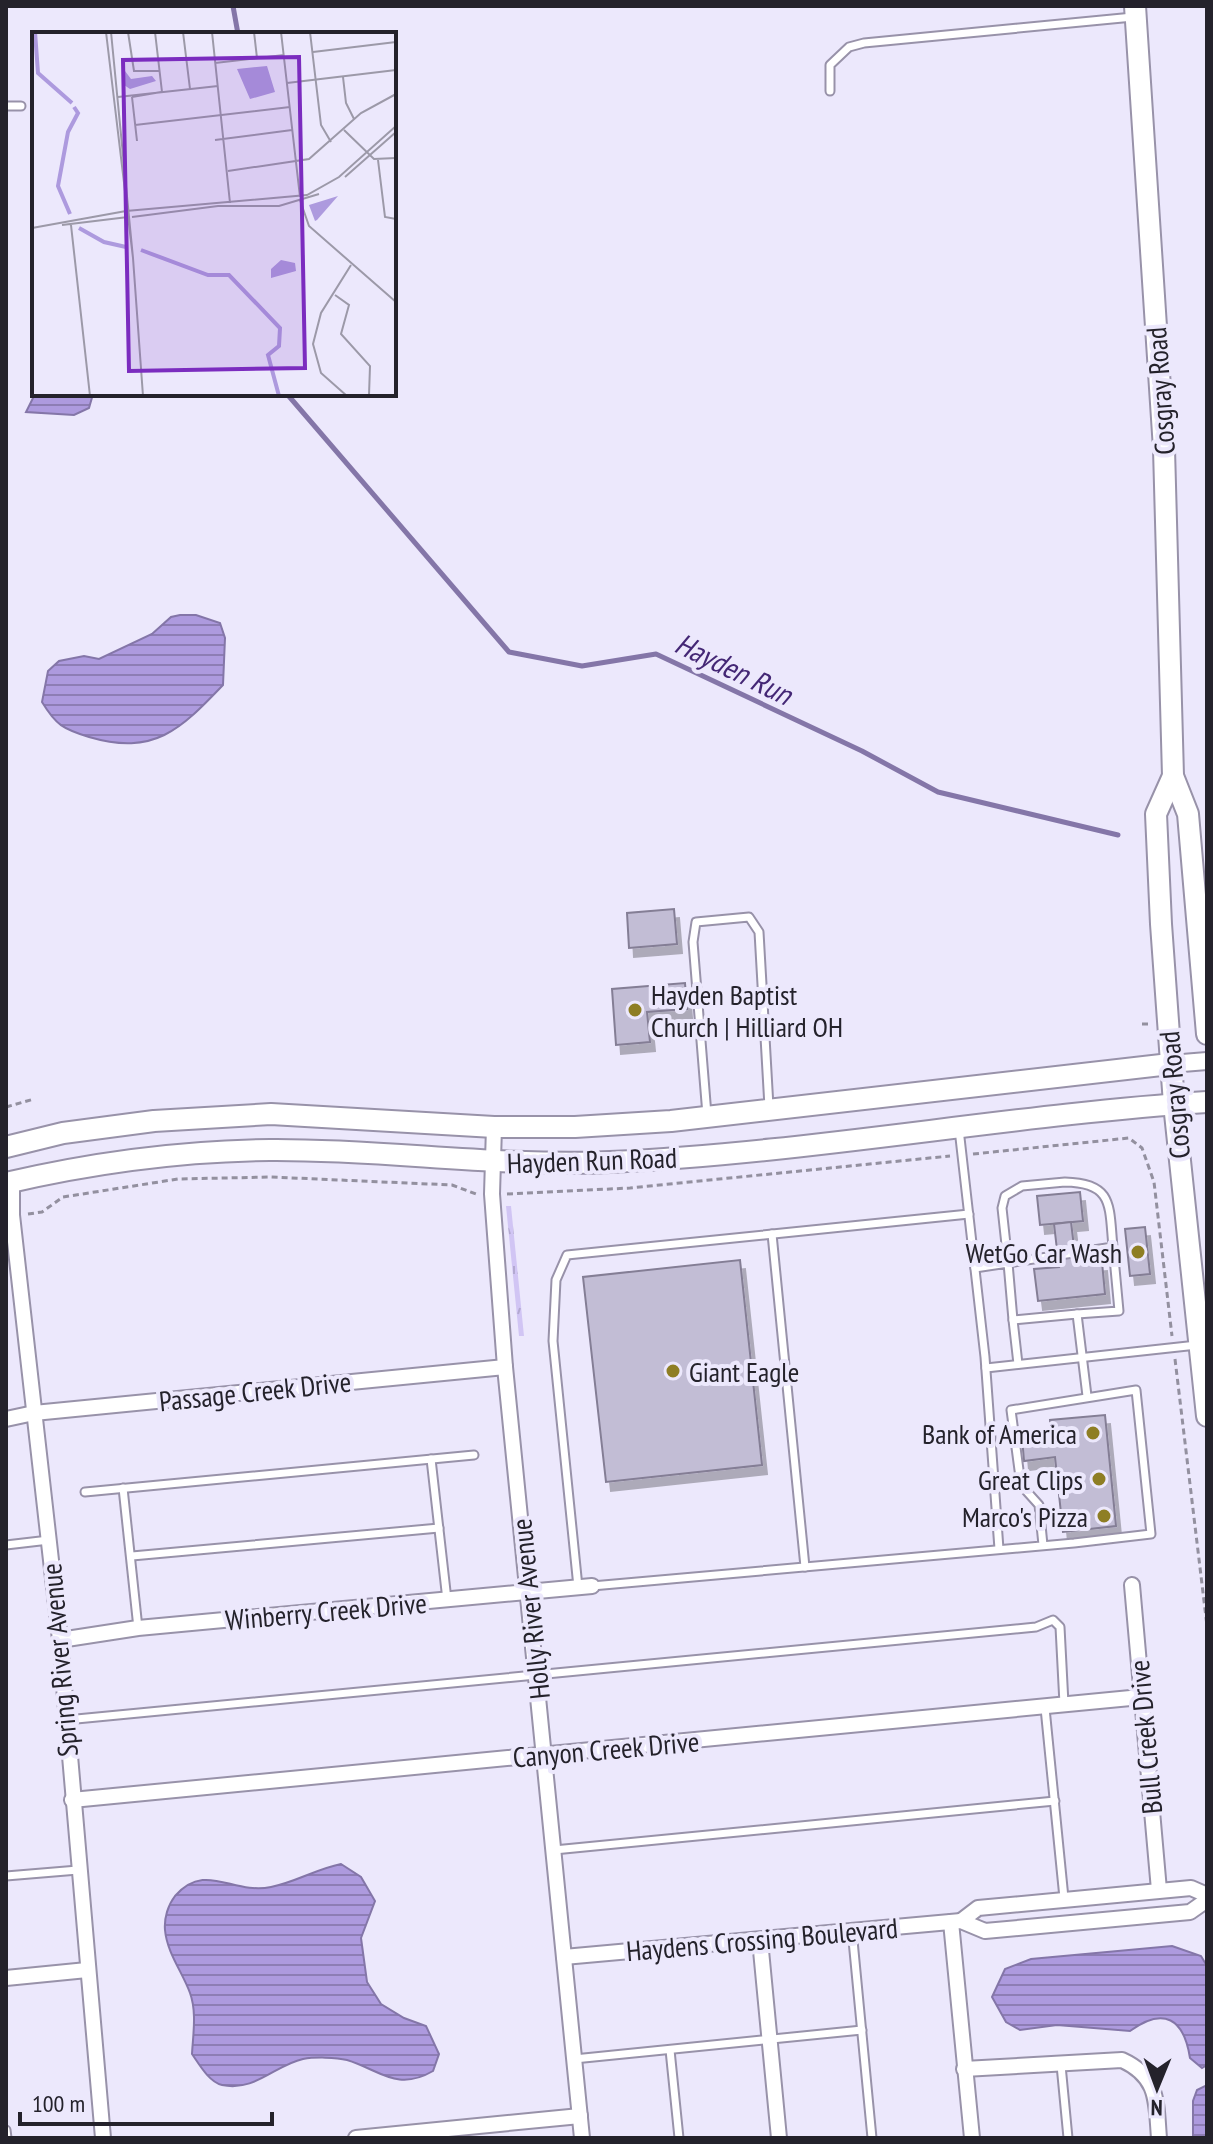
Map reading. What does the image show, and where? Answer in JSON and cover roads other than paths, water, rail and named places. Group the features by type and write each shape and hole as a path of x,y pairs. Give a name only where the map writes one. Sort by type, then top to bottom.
{"main road":[{"name":"Cosgray Road","path":"1135,11 1164,449 1173,776 1188,814 1207,1034"},
{"name":"Cosgray Road","path":"1173,776 1156,814 1170,1064 1207,1416"},
{"name":"Hayden Run Road","path":"1170,1064 707,1117 575,1127 494,1127 271,1114 154,1121 7,1144 9,1183 70,1169 158,1157 271,1150 493,1162 606,1162 714,1156 1207,1102"}],"street":[{"name":"Hayden Run Road","path":"1170,1064 1207,1061"},
{"name":"Holly River Avenue","path":"494,1127 492,1194 505,1367 582,2138"},
{"name":"Spring River Avenue","path":"9,1183 60,1640 103,2138"},
{"name":"Passage Creek Drive","path":"6,1419 34,1413 505,1367"},
{"name":"Bull Creek Drive","path":"1132,1585 1159,1890"},
{"name":"Winberry Creek Drive","path":"60,1640 138,1628 529,1594 585,1586"},
{"name":"Canyon Creek Drive","path":"72,1800 1141,1697"},
{"name":"Haydens Crossing Boulevard","path":"564,1957 956,1922 985,1931 1190,1912 1207,1898 1191,1888 1064,1898 978,1908 956,1922"},
{"path":"956,1922 964,2069 972,2138"},
{"path":"760,1940 779,2138"},
{"path":"6,1978 87,1970"},
{"path":"964,2069 1122,2060 1142,2069 1155,2092 1159,2138"},
{"path":"356,2138 580,2116"}],"lane":[{"path":"830,91 830,65 849,47 864,43 1135,11"},
{"path":"6,106 21,106"},
{"path":"707,1117 693,942 696,922 749,917 759,932 769,1109"},
{"path":"959,1127 986,1368 999,1549"},
{"path":"1013,1320 1119,1311 1109,1204 1095,1186 1065,1182 1022,1186 1005,1196 1002,1208 1013,1320 1018,1364"},
{"path":"969,1214 567,1255 556,1280 553,1341 585,1586 805,1567 1043,1545 1151,1534 1136,1390 1011,1410 1021,1485 1039,1505 1043,1545"},
{"path":"772,1234 805,1567"},
{"path":"975,1268 1113,1247"},
{"path":"1077,1314 1087,1396"},
{"path":"986,1368 1199,1345"},
{"path":"85,1492 474,1455"},
{"path":"431,1459 447,1601"},
{"path":"123,1488 138,1628"},
{"path":"132,1556 439,1528"},
{"path":"6,1545 49,1540"},
{"path":"65,1720 1036,1627 1053,1620 1060,1627 1065,1706"},
{"path":"1045,1708 1064,1898"},
{"path":"554,1850 1055,1801"},
{"path":"6,1876 78,1870"},
{"path":"852,1930 872,2138"},
{"path":"574,2059 862,2030"},
{"path":"670,2050 679,2138"},
{"path":"1060,2064 1068,2138"},
{"path":"6,2130 7,2138"}],"waterway":[{"name":"Hayden Run","path":"233,6 238,32"},
{"name":"Hayden Run","path":"289,396 509,652 582,666 656,654 862,751 938,792 1118,835"}],"place":[{"name":"Hayden Baptist Church | Hilliard OH","path":"635,1010"},
{"name":"WetGo Car Wash","path":"1138,1252"},
{"name":"Giant Eagle","path":"673,1371"},
{"name":"Bank of America","path":"1093,1433"},
{"name":"Great Clips","path":"1099,1479"},
{"name":"Marco's Pizza","path":"1104,1516"}]}
